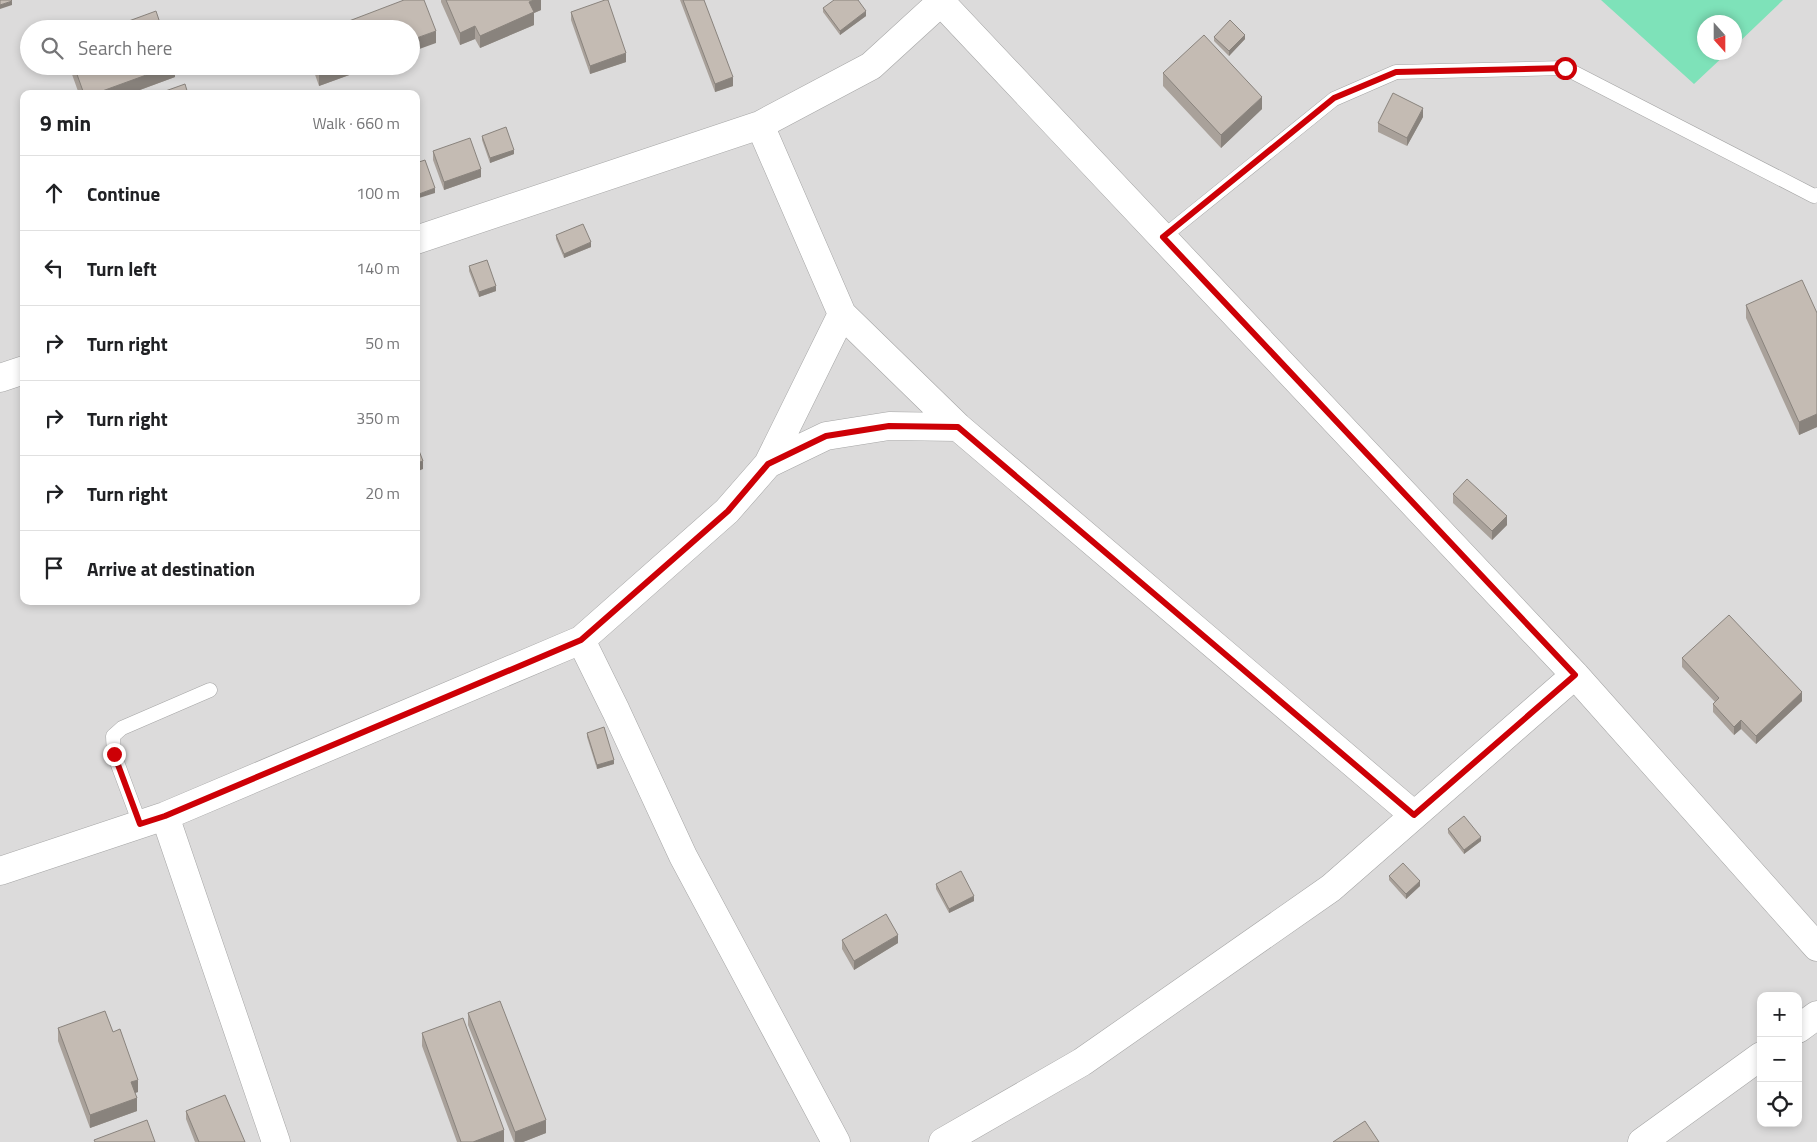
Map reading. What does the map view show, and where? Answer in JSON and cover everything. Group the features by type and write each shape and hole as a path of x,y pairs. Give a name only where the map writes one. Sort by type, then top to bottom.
{"street":[{"path":"420,239 760,125 871,66 940,1 1575,675 1817,947"},
{"path":"760,125 842,314 958,427 1414,815"},
{"path":"0,871 153,820 581,640 728,511 768,464 842,314"},
{"path":"0,378 20,371"},
{"path":"768,464 826,436 889,426 958,427"},
{"path":"581,640 683,856 836,1142"},
{"path":"943,1142 1082,1062 1332,888 1575,675"},
{"path":"153,820 276,1142"},
{"path":"1802,1026 1817,1015"},
{"path":"1642,1142 1757,1059"}],"lane":[{"path":"1163,237 1334,98 1396,72 1565,68 1814,196 1817,195"},
{"path":"153,820 114,754 113,736 122,728 210,690"}],"shaded area":[{"path":"0,0 1817,0 1817,1142 0,1142"}],"green space":[{"path":"1601,0 1783,0 1742,39 1742,15 1697,15 1697,60 1720,60 1694,84"}],"building":[{"path":"0,0 11,0 12,1 0,5"},
{"path":"404,0 424,0 436,31 420,37 420,20 352,20"},
{"path":"446,0 534,0 529,2 534,12 480,36 475,26 460,33"},
{"path":"608,0 626,53 590,66 571,12"},
{"path":"683,0 704,0 733,77 715,84"},
{"path":"834,0 858,0 866,11 840,31 823,8"},
{"path":"156,11 159,20 132,20"},
{"path":"1230,20 1245,35 1229,51 1214,37"},
{"path":"1204,35 1262,97 1221,135 1163,73"},
{"path":"77,75 146,75 105,90 83,90"},
{"path":"185,84 187,90 168,90"},
{"path":"1393,93 1423,108 1407,138 1378,123"},
{"path":"506,127 514,150 490,158 482,136"},
{"path":"470,138 481,169 444,182 433,151"},
{"path":"425,160 435,188 420,194 420,162"},
{"path":"583,224 591,242 564,254 556,235"},
{"path":"487,260 496,286 479,292 469,266"},
{"path":"1802,280 1817,313 1817,414 1799,422 1746,305"},
{"path":"1467,479 1507,516 1492,531 1453,494"},
{"path":"1729,615 1802,692 1756,736 1741,720 1734,727 1713,704 1719,698 1682,658"},
{"path":"604,727 614,760 597,765 587,733"},
{"path":"1464,816 1481,837 1464,850 1448,829"},
{"path":"1403,863 1420,881 1406,894 1389,876"},
{"path":"961,871 974,896 949,909 936,884"},
{"path":"886,914 898,935 854,961 842,940"},
{"path":"500,1001 546,1120 515,1132 468,1013"},
{"path":"105,1011 113,1032 120,1029 138,1080 131,1082 137,1098 90,1115 58,1028"},
{"path":"463,1018 504,1130 473,1142 461,1142 422,1033"},
{"path":"225,1095 245,1142 199,1142 186,1111"},
{"path":"147,1120 155,1142 95,1142 94,1140"},
{"path":"1365,1121 1379,1142 1333,1142"}],"route":[{"path":"114,754 140,824 165,816 581,640 728,511 768,464 826,436 889,426 958,427 1414,815 1575,675 1163,237 1334,98 1396,72 1565,68"}]}
